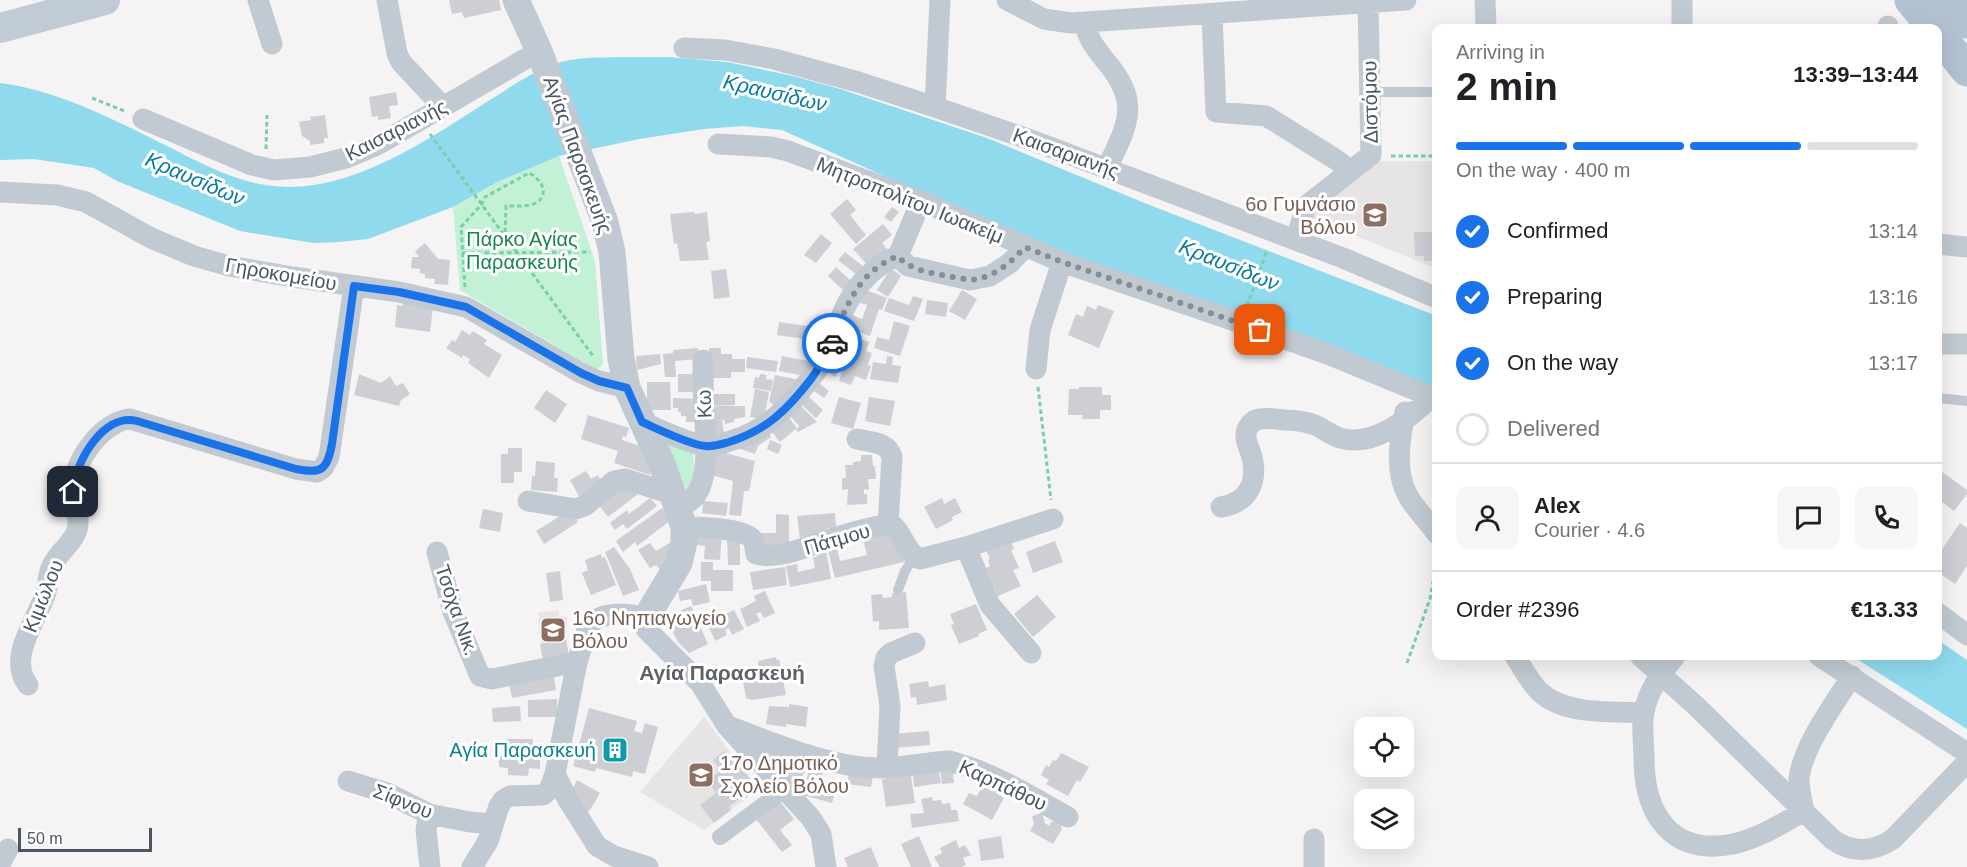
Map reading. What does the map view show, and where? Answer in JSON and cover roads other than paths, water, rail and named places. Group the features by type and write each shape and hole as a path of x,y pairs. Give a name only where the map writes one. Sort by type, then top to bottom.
{"main road":[{"path":"0,28 105,0"},
{"path":"1911,0 1931,24"},
{"path":"1949,0 1967,22"},
{"path":"1942,39 1967,70"}],"street":[{"path":"258,0 272,44"},
{"path":"387,0 397,53 401,62 443,107"},
{"name":"Αγίας Παρασκευής","path":"516,0 541,57 605,222 612,252 621,359 627,388 662,464 678,509 684,543 679,563 646,618"},
{"path":"935,107 940,0"},
{"path":"1007,0 1053,21 1085,23 1406,0"},
{"path":"1485,0 1486,24"},
{"path":"1682,0 1682,24"},
{"name":"Διστόμου","path":"1296,240 1306,206 1371,155 1368,3"},
{"path":"1212,14 1216,112 1266,116 1335,159 1348,173"},
{"path":"1085,23 1090,40 1118,75 1127,98 1126,125 1107,168"},
{"name":"Καισαριανής","path":"684,48 725,50 774,59 858,82 935,107 1274,231 1432,296"},
{"name":"Καισαριανής","path":"143,118 231,158 266,169 310,167 336,161 379,144 443,107 541,57"},
{"name":"Μητροπολίτου Ιωακείμ","path":"718,144 771,147 788,151 921,201 1062,262 1241,323 1432,396"},
{"name":"Γηροκομείου","path":"0,192 68,197 96,207 145,235 194,256 241,268 399,292 466,307 581,373 599,381 627,388"},
{"path":"642,422 706,446 721,444 763,428 784,411 821,365 847,302 864,280 886,261 898,256 921,201"},
{"path":"1942,244 1967,247"},
{"path":"898,256 908,266 970,280 990,276 1010,263 1025,247"},
{"path":"1036,369 1040,330 1062,262"},
{"name":"Κιμώλου","path":"28,685 23,679 21,670 26,638 46,592 51,568 76,531 78,521 73,484 90,445 119,421 130,419 296,469 318,471 323,468 329,457 354,286"},
{"path":"1942,344 1967,344"},
{"name":"Κω","path":"678,509 696,497 704,470 706,446 703,360"},
{"path":"1410,387 1400,439 1400,477 1409,498 1432,527"},
{"path":"1221,507 1233,505 1242,500 1253,481 1254,469 1246,435 1250,425 1256,420 1290,420 1315,425 1330,434 1350,440 1362,440 1377,436 1414,414 1432,399"},
{"path":"857,439 890,449 892,457 888,525"},
{"path":"528,501 576,509 586,505 615,481 624,479 678,509"},
{"name":"Πάτμου","path":"678,509 722,529 749,536 753,540 756,554 762,556 793,551 888,525 896,528 914,557"},
{"path":"914,557 920,559 966,547 1053,519"},
{"path":"966,547 990,605 1031,653"},
{"name":"Τσόχα Νικ.","path":"438,552 453,612 480,676 492,679 577,662"},
{"path":"472,867 488,841 503,800 510,796 543,795 549,790 555,774 585,630 593,621 622,614 646,618 646,629 700,684 727,726 811,818 821,834 826,867"},
{"path":"1942,616 1967,635"},
{"path":"887,768 890,706 884,666 886,658 891,653 915,643"},
{"path":"1518,660 1537,689 1553,702 1583,710 1644,713"},
{"path":"1645,660 1842,846 1864,850 1877,848 1898,834 1967,762"},
{"path":"1672,660 1661,674 1644,713 1646,786 1649,799 1661,824 1677,837 1705,845 1735,843 1772,830 1804,811"},
{"path":"1826,660 1967,753"},
{"path":"1804,811 1799,780 1802,764 1815,737 1852,676"},
{"name":"Καρπάθου","path":"727,726 795,751 861,767 887,768 949,761 958,763 991,775 1068,817"},
{"path":"555,774 568,801 597,846 614,856 648,867"},
{"name":"Σίφνου","path":"348,781 387,794 429,814 493,824"},
{"path":"720,837 785,789"},
{"path":"429,814 426,830 430,867"},
{"path":"1314,839 1314,867"}],"lane":[{"path":"1370,93 1432,92"},
{"path":"1942,398 1967,401"},
{"path":"898,590 905,571 914,557"}],"water":[{"name":"Κραυσίδων","path":"668,57 727,62 840,89 987,138 1147,204 1432,314 1432,392 1060,251 915,190 782,130 743,126 704,129 639,139 559,156 497,182 453,207 368,239 313,243 240,231 117,181 94,168 34,159 0,160 0,83 42,92 83,106 207,166 238,178 271,186 316,185 370,169 396,157 522,80 552,65 597,58"},
{"path":"1942,643 1967,660 1967,729 1858,660 1942,660"}],"place":[{"name":"6ο Γυμνάσιο Βόλου","path":"1375,215"},
{"name":"16ο Νηπιαγωγείο Βόλου","path":"553,630"},
{"name":"Αγία Παρασκευή","path":"615,750"},
{"name":"17ο Δημοτικό Σχολείο Βόλου","path":"701,775"}],"district":[{"name":"Αγία Παρασκευή","path":"722,673"}],"park label":[{"name":"Πάρκο Αγίας Παρασκευής","path":"522,250"}]}
